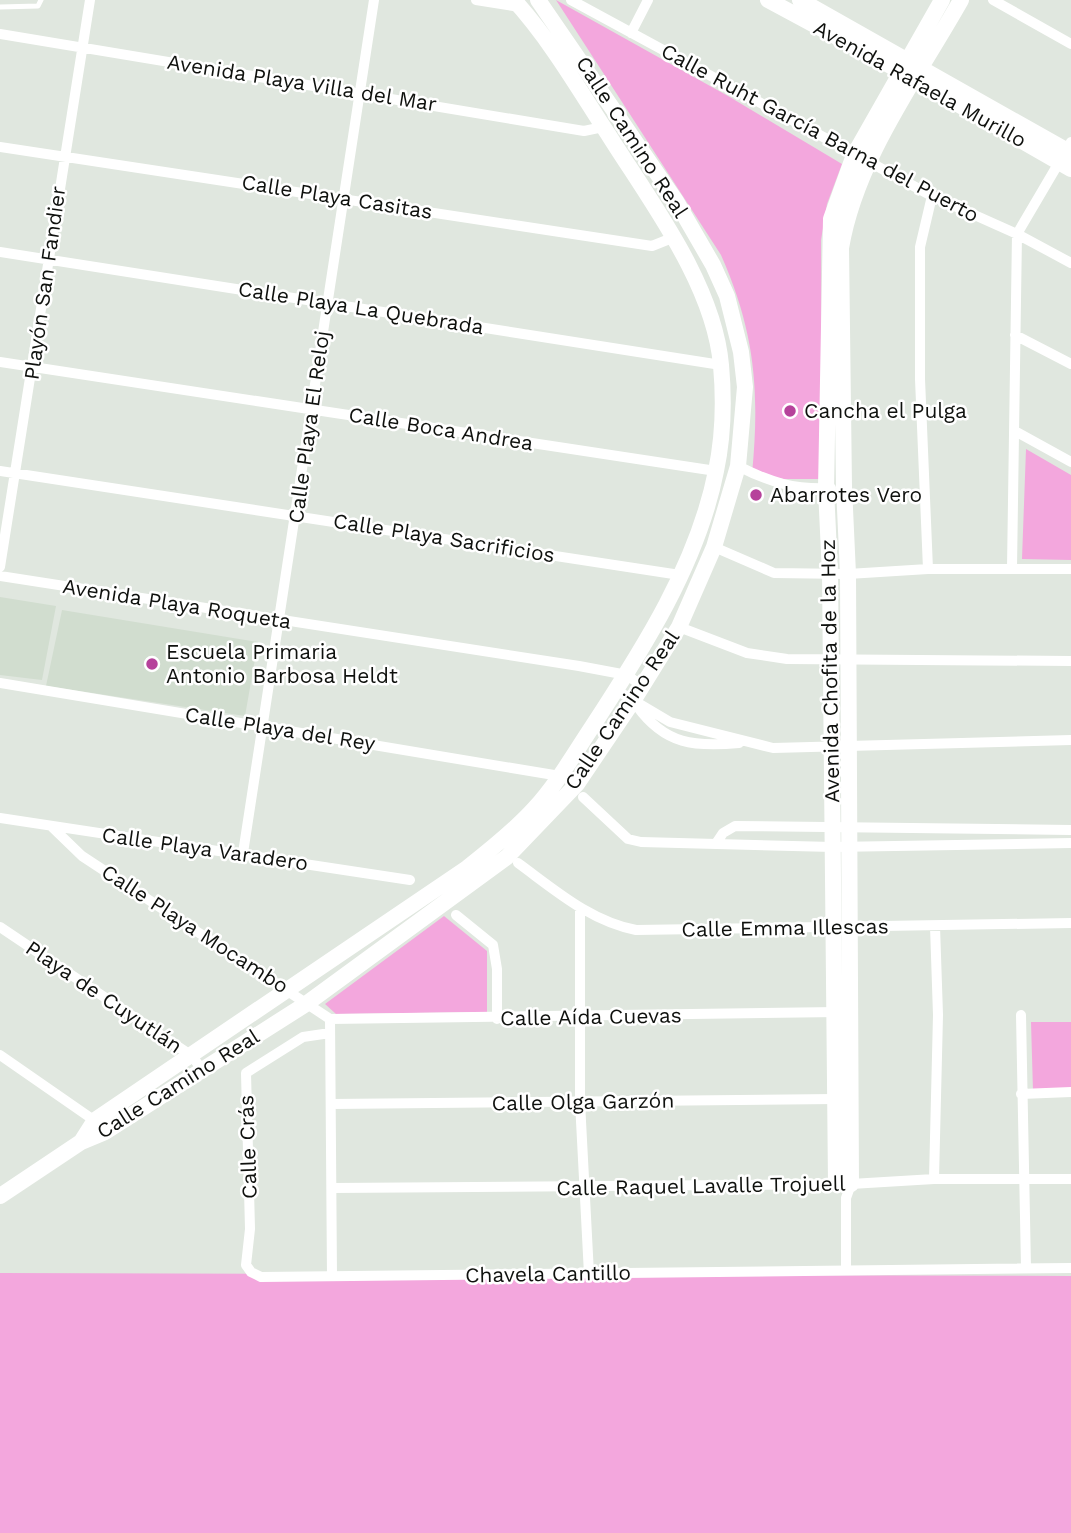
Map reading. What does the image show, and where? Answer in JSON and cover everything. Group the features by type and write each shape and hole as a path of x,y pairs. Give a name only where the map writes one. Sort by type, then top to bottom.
{"street":[{"name":"Playón San Fandier","path":"0,567 90,0"},
{"name":"Calle Playa El Reloj","path":"243,853 374,0"},
{"path":"477,0 517,3"},
{"name":"Calle Camino Real","path":"100,1126 203,1071 306,1004 507,857 577,783 633,701 679,627 714,547 738,466 745,387 736,323 722,286 676,201 538,0"},
{"name":"Calle Ruht García Barna del Puerto","path":"571,0 932,196 1017,234 1071,263"},
{"path":"631,33 648,0"},
{"name":"Avenida Rafaela Murillo","path":"768,0 904,65 1068,156"},
{"name":"Avenida Rafaela Murillo","path":"800,0 904,65"},
{"name":"Avenida Chofita de la Hoz","path":"844,1189 835,1099 832,829 848,661 848,574 828,253 831,219 904,65 942,0"},
{"name":"Avenida Chofita de la Hoz","path":"861,158 919,73 961,0"},
{"path":"993,0 1071,44"},
{"name":"Calle Camino Real","path":"2,1191 81,1142 192,1056 501,841 535,808 560,776 627,675 680,575 716,471 721,365 703,296 672,238 547,38 517,3"},
{"name":"Avenida Playa Villa del Mar","path":"0,34 584,131 603,127"},
{"name":"Calle Playa Casitas","path":"0,147 652,246 672,238"},
{"path":"1012,568 1017,234 1068,156"},
{"path":"928,569 920,379 920,247 932,196"},
{"name":"Calle Playa La Quebrada","path":"0,252 721,365"},
{"path":"1015,335 1071,364"},
{"name":"Calle Boca Andrea","path":"0,362 716,471"},
{"name":"Avenida Chofita de la Hoz","path":"836,364 826,489 830,661 851,846 852,1012 844,1189 846,1269"},
{"path":"1015,431 1071,463"},
{"path":"738,466 771,483 826,489 844,487"},
{"name":"Calle Playa Sacrificios","path":"0,471 680,575"},
{"path":"714,547 774,573 1071,569"},
{"name":"Avenida Playa Roqueta","path":"0,576 627,675 642,686"},
{"path":"679,627 747,653 830,661 1071,661"},
{"name":"Calle Playa del Rey","path":"0,683 560,776"},
{"path":"617,690 670,722 773,748 1071,740"},
{"path":"583,797 628,839 641,842 833,847 1071,844"},
{"name":"Calle Playa Varadero","path":"0,818 410,880"},
{"path":"718,842 723,833 735,826 1071,830"},
{"name":"Calle Playa Mocambo","path":"52,827 82,856 330,1019"},
{"name":"Calle Emma Illescas","path":"518,863 580,908 611,925 636,930 1071,923"},
{"path":"580,908 580,1102 589,1274"},
{"path":"456,915 493,945 497,969 497,1019"},
{"path":"934,1180 938,1016 935,926"},
{"name":"Playa de Cuyutlán","path":"0,928 192,1056 203,1071"},
{"name":"Calle Aída Cuevas","path":"330,1019 497,1019 852,1012"},
{"path":"1021,1015 1022,1180 1026,1268"},
{"path":"330,1019 332,1276"},
{"name":"Calle Crás","path":"251,1272 246,1265 250,1178 246,1073 303,1037 330,1033"},
{"path":"0,1055 100,1126"},
{"path":"1021,1094 1071,1092"},
{"name":"Calle Olga Garzón","path":"331,1104 835,1099"},
{"name":"Calle Raquel Lavalle Trojuell","path":"332,1188 844,1189 934,1180 1071,1179"},
{"name":"Chavela Cantillo","path":"251,1272 261,1277 1071,1268"}],"lane":[{"path":"0,7 31,8 38,6 41,0"}],"shaded area":[{"path":"556,0 728,96 842,164 827,204 821,240 822,479 784,479 752,474 755,389 752,362 741,310 721,255"},
{"path":"1026,449 1071,475 1071,560 1022,559"},
{"path":"0,597 56,606 42,680 0,675"},
{"name":"Escuela Primaria Antonio Barbosa Heldt","path":"62,610 258,642 245,716 46,686"},
{"path":"444,916 487,951 487,1012 336,1014 325,1004"},
{"path":"1031,1022 1071,1022 1071,1090 1033,1091"},
{"path":"0,1273 1071,1276 1071,1533 0,1533"}],"place":[{"name":"Cancha el Pulga","path":"790,411"},
{"name":"Abarrotes Vero","path":"756,495"},
{"name":"Escuela Primaria Antonio Barbosa Heldt","path":"152,664"}]}
